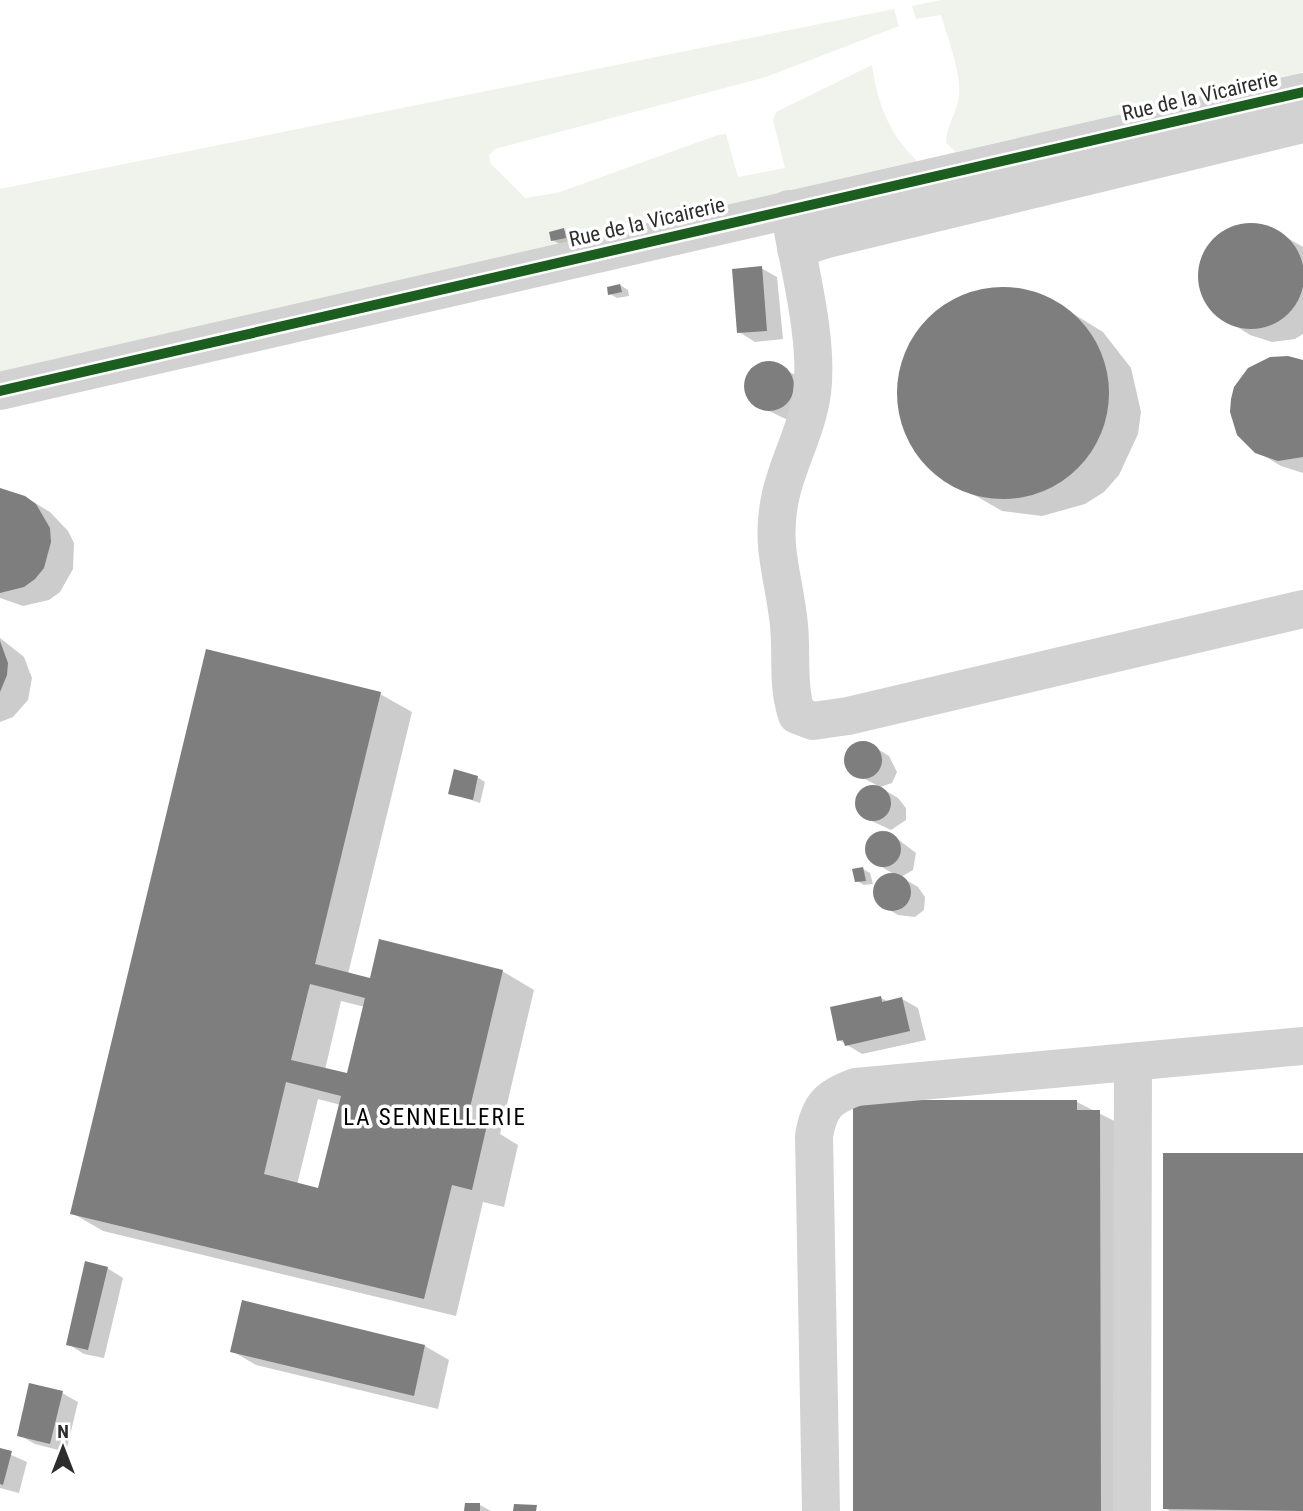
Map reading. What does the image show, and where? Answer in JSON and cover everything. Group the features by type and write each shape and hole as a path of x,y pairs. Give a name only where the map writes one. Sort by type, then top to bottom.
{"street":[{"name":"Rue de la Vicairerie","path":"0,391 1303,92"},
{"path":"796,249 827,239 1303,124"},
{"path":"789,209 814,357 812,393 803,433 782,493 774,538 789,625 792,702 797,715 813,722 848,716 1303,609"},
{"path":"821,1511 814,1136 818,1114 825,1102 856,1087 1303,1046"},
{"path":"1132,1511 1133,1062"}],"shaded area":[{"path":"941,0 1303,0 1303,72 956,152 946,143 959,96 958,76 941,15 916,19 912,6"},
{"path":"894,9 899,26 766,77 495,149 489,155 491,164 525,198 557,193 726,134 738,177 785,168 773,120 776,112 872,65 877,93 886,117 917,161 0,373 0,189"}],"building":[{"path":"1251,223 1271,227 1288,239 1300,256 1304,276 1300,296 1288,313 1271,325 1251,329 1231,325 1214,313 1202,296 1198,276 1202,256 1214,239 1231,227"},
{"path":"564,228 566,238 551,241 549,232"},
{"path":"762,266 767,331 737,333 732,269"},
{"path":"620,284 622,292 608,295 607,287"},
{"path":"1003,287 1024,289 1043,295 1078,318 1101,353 1107,372 1107,414 1101,433 1078,468 1043,491 1024,497 1003,499 982,497 963,491 928,468 905,433 899,414 897,393 899,372 905,353 928,318 963,295 982,289"},
{"path":"1288,356 1303,360 1303,457 1278,461 1255,453 1237,435 1230,412 1231,399 1234,387 1248,368 1270,357"},
{"path":"769,361 787,368 794,386 787,404 769,411 751,404 744,386 751,368"},
{"path":"0,488 25,496 36,504 50,528 51,542 44,568 35,579 24,587 0,593"},
{"path":"0,641 8,663 7,675 0,692"},
{"path":"206,649 381,692 315,964 370,978 379,939 503,970 467,1120 487,1125 472,1190 452,1185 424,1299 70,1214","holes":["310,984 365,998 347,1073 291,1060","286,1082 341,1096 318,1188 264,1174"]},
{"path":"863,741 876,747 882,760 876,773 863,779 850,773 844,760 850,747"},
{"path":"454,769 478,776 473,800 448,794"},
{"path":"873,785 886,790 891,803 886,816 873,821 860,816 855,803 860,790"},
{"path":"883,831 896,836 901,849 896,862 883,867 870,862 865,849 870,836"},
{"path":"863,867 866,881 855,882 852,869"},
{"path":"892,873 905,879 911,892 905,905 892,911 879,905 873,892 879,879"},
{"path":"881,996 882,1002 902,997 910,1031 845,1046 843,1040 837,1041 830,1007"},
{"path":"853,1100 1077,1100 1077,1110 1100,1110 1101,1511 853,1511"},
{"path":"1163,1153 1303,1153 1303,1511 1163,1509"},
{"path":"85,1261 108,1267 88,1350 66,1345"},
{"path":"242,1300 425,1345 414,1396 230,1352"},
{"path":"29,1383 63,1391 50,1444 17,1436"},
{"path":"0,1448 12,1451 3,1485 0,1484"},
{"path":"465,1503 480,1503 480,1511 464,1511"},
{"path":"514,1504 537,1505 536,1511 513,1511"}],"cycle path":[{"path":"0,391 1303,92"}],"district":[{"name":"LA SENNELLERIE","path":"435,1117"}]}
